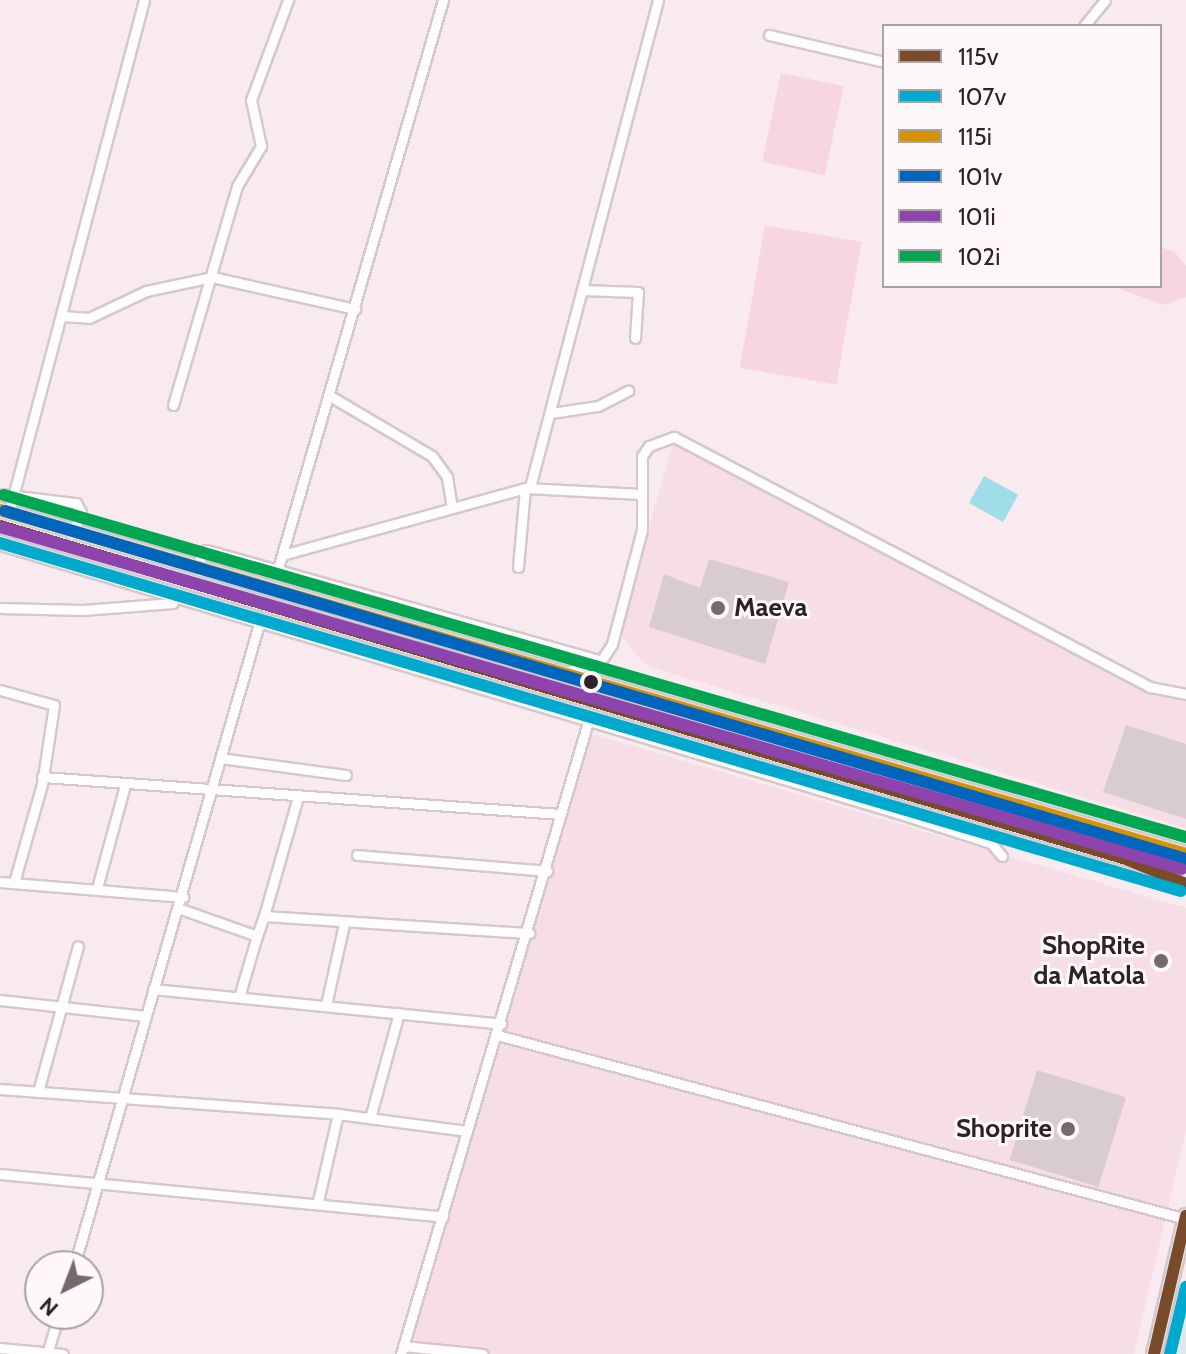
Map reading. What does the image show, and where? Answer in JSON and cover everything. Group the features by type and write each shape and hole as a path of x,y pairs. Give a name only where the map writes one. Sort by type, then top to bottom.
{"highway":[{"path":"4,511 72,534 556,675 1186,854"},
{"path":"5,528 1186,876"},
{"path":"1126,859 1186,884"},
{"path":"1154,1354 1186,1218"},
{"path":"1180,1354 1186,1326"}],"street":[{"path":"4,511 13,495 144,0"},
{"path":"173,405 237,186 261,146 251,100 288,0"},
{"path":"277,572 443,0"},
{"path":"518,567 527,487 551,413 658,0"},
{"path":"1086,24 1105,0"},
{"path":"769,35 882,62"},
{"path":"62,316 89,318 146,291 212,277 355,309"},
{"path":"582,290 638,292 635,338"},
{"path":"551,413 598,406 628,391"},
{"path":"330,396 432,456 447,477 452,508"},
{"path":"556,675 601,661 612,644 642,530 638,471 649,446 684,438 1150,687 1186,694"},
{"path":"282,555 527,487 641,494"},
{"path":"0,494 76,503 81,512 72,534"},
{"path":"5,528 1,548 991,843 1002,856"},
{"path":"200,571 200,552 207,550 601,661"},
{"path":"0,608 189,604"},
{"path":"79,1250 145,1016 183,897 259,624"},
{"path":"0,690 54,705 42,777 14,882"},
{"path":"483,1354 402,1350 529,933 588,722"},
{"path":"220,758 346,775"},
{"path":"42,777 561,814"},
{"path":"97,888 125,785"},
{"path":"239,997 298,797"},
{"path":"357,855 547,871"},
{"path":"0,882 183,897"},
{"path":"178,908 257,936"},
{"path":"264,916 344,924 529,933"},
{"path":"326,1005 344,924"},
{"path":"38,1092 78,946"},
{"path":"153,989 501,1024"},
{"path":"0,1000 145,1016"},
{"path":"370,1118 399,1013"},
{"path":"497,1035 1186,1218"},
{"path":"0,1089 338,1114 467,1131"},
{"path":"318,1201 338,1114"},
{"path":"0,1174 318,1201 443,1217"},
{"path":"47,1353 54,1330"},
{"path":"0,1348 63,1354"}],"shaded area":[{"path":"781,73 844,86 825,175 762,162"},
{"path":"765,225 862,242 836,385 740,368"},
{"path":"1162,248 1175,252 1186,266 1186,297 1163,305 1118,288 1162,288"},
{"path":"674,439 1161,697 1186,697 1186,828 647,666 619,634"},
{"path":"592,734 1186,908 1186,1130 1134,1354 408,1354"}],"water":[{"path":"984,476 1018,495 1003,522 969,503"}],"building":[{"name":"Maeva","path":"709,559 789,582 765,664 649,627 664,574 700,588"},
{"path":"1126,725 1186,744 1186,819 1103,792"},
{"name":"Shoprite","path":"1037,1070 1126,1097 1098,1187 1010,1160"}],"transit line":[{"name":"102i","path":"4,495 1186,837"},
{"name":"115i","path":"0,510 1186,854"},
{"name":"101v","path":"5,511 1186,859"},
{"name":"115v","path":"0,526 1126,859 1186,884"},
{"name":"101i","path":"0,527 1182,869"},
{"name":"107v","path":"0,543 1181,891"},
{"name":"115v","path":"1154,1354 1186,1216"},
{"name":"107v","path":"1170,1354 1186,1287"}],"place":[{"name":"Maeva","path":"718,608"},
{"name":"ShopRite da Matola","path":"1161,961"},
{"name":"Shoprite","path":"1068,1129"}]}
